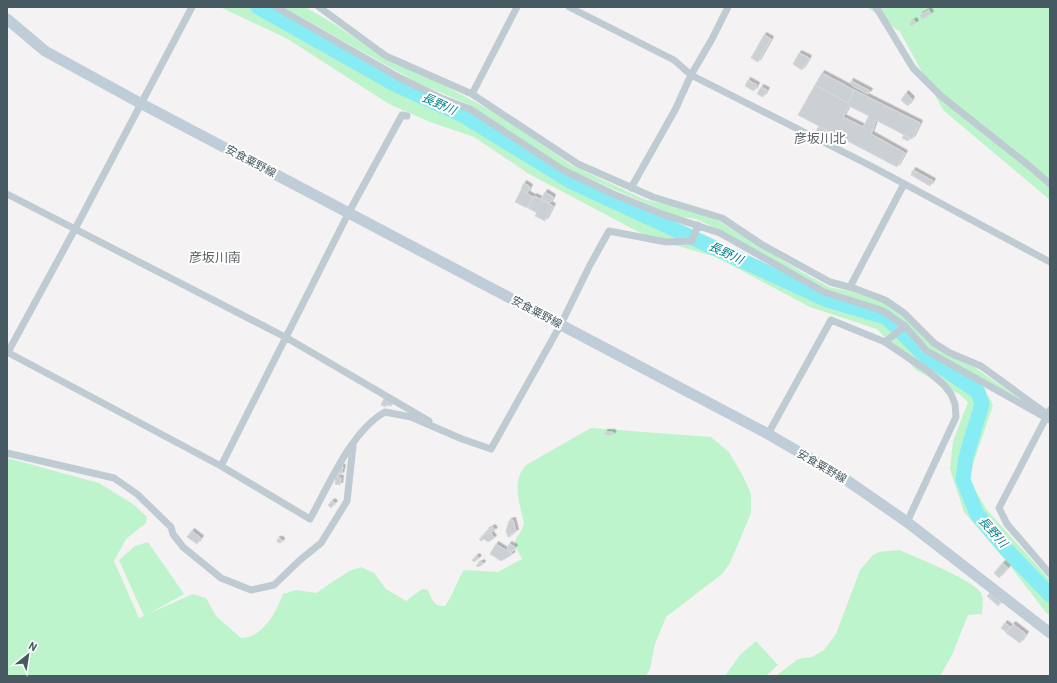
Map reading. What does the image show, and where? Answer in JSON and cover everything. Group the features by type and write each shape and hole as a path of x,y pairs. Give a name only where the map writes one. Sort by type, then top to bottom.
{"main road":[{"name":"安食粟野線","path":"7,20 45,51 140,103 768,434 842,477 908,522 1050,633"}],"street":[{"path":"192,7 140,103 75,230 7,352 220,466 310,519 353,442 375,418 385,412 411,417 462,439 491,449 561,324 590,265 609,231 666,242 692,241 698,226"},
{"path":"276,7 400,78 441,98 470,109 563,170 641,206 720,233 824,292 881,310 904,327 927,351 1048,416"},
{"path":"472,94 517,7"},
{"path":"569,7 674,60 691,75 904,184 1050,262"},
{"path":"632,188 675,110 691,75 712,39 728,7"},
{"path":"876,7 913,68 941,96 1050,184"},
{"path":"322,8 386,56 472,94 578,164 653,197 722,218 761,244 830,282 856,289 885,300 904,313 934,343 950,353 981,366 1048,416"},
{"path":"220,466 287,338 349,212 402,115 407,116"},
{"path":"852,283 904,184"},
{"path":"7,194 287,338 462,439"},
{"path":"768,434 831,320 885,342 944,384 955,404 956,416 908,522"},
{"path":"885,342 904,327"},
{"path":"1048,416 1000,508 1007,524 1050,574"},
{"path":"7,453 114,478 137,494 171,527 173,534 183,547 221,578 251,590 274,585 321,543 347,501 353,442"}],"green space":[{"path":"220,7 254,7 397,91 462,118 547,171 591,195 648,222 717,244 823,301 856,311 886,325 950,377 988,395 993,405 968,479 987,510 1050,580 1050,613 1047,614 1008,563 964,512 950,469 953,441 968,402 959,394 916,370 877,329 810,307 716,257 650,238 529,174 474,137 430,122 389,104 286,38"},
{"path":"283,7 305,7 331,22 376,52 421,73 503,117 571,165 646,200 681,207 717,220 829,287 861,294 881,301 898,311 914,326 1038,411 932,351 903,321 824,290 722,231 696,219 675,216 565,168 470,105 418,83"},
{"path":"867,7 1050,7 1050,200 943,110 900,32"},
{"path":"591,428 711,437 729,452 743,476 751,494 751,513 730,563 722,574 666,617 655,644 650,669 646,676 7,676 7,458 99,483 133,504 147,517 146,523 126,539 114,561 139,618 144,616 119,560 135,546 148,542 184,594 150,613 193,594 206,598 216,616 241,638 249,637 263,628 273,616 283,594 296,590 316,593 349,571 361,567 374,573 386,589 406,601 422,589 428,590 432,600 436,604 445,606 464,570 498,572 522,559 515,543 524,523 518,493 521,471 526,465"},
{"path":"899,550 956,576 976,588 982,595 982,614 968,615 952,655 940,676 776,676 798,659 812,657 824,650 836,634 860,570 873,555 879,552"},
{"path":"756,641 778,665 766,676 725,676 740,655"}],"building":[{"path":"929,10 931,14 922,19 920,15"},
{"path":"914,20 916,23 911,26 909,24"},
{"path":"764,35 771,39 758,62 751,58"},
{"path":"799,53 809,58 802,70 793,64"},
{"path":"822,73 854,90 848,103 815,85"},
{"path":"748,80 757,85 754,91 745,86"},
{"path":"851,81 870,91 868,94 853,86 850,83"},
{"path":"815,85 848,103 854,90 920,123 912,139 876,120 871,134 905,153 897,167 798,115","holes":["849,106 869,116 863,127 843,117"]},
{"path":"761,87 767,90 763,97 757,94"},
{"path":"906,93 912,99 908,106 901,100"},
{"path":"819,126 829,131 826,136 816,131"},
{"path":"904,135 910,138 908,141 902,138"},
{"path":"913,170 933,181 930,186 911,175"},
{"path":"524,183 530,187 527,193 521,189"},
{"path":"521,190 533,197 527,208 515,202"},
{"path":"545,192 553,197 550,203 541,199"},
{"path":"534,196 553,206 545,221 535,216 537,213 528,208"},
{"path":"384,398 393,403 391,406 386,405 386,407 381,405"},
{"path":"605,432 613,432 613,435 605,435"},
{"path":"341,467 343,467 341,475 338,474"},
{"path":"336,476 341,478 340,485 335,484"},
{"path":"332,501 335,503 331,508 328,505"},
{"path":"513,520 516,532 510,534 511,536 508,537 506,531 509,521"},
{"path":"493,527 495,530 488,534 486,531"},
{"path":"192,531 201,538 197,544 187,537"},
{"path":"490,532 494,538 488,542 484,539 481,541 479,539 483,537 482,536"},
{"path":"277,539 281,539 282,542 278,543"},
{"path":"496,544 513,554 501,561 490,554"},
{"path":"509,544 515,547 512,552 507,549"},
{"path":"477,556 479,558 474,562 472,560"},
{"path":"482,562 483,564 478,567 476,565"},
{"path":"1003,563 1008,568 999,578 994,573"},
{"path":"990,593 1001,602 998,606 987,596"},
{"path":"1005,623 1010,627 1006,632 1001,628"},
{"path":"1013,624 1026,634 1020,643 1006,633"}],"waterway":[{"name":"長野川","path":"258,7 396,85 464,116 572,182 827,300 886,317 924,355 978,392 982,404 966,457 963,480 977,514 1005,548 1050,595"}],"district":[{"name":"彦坂川北","path":"820,138"},
{"name":"彦坂川南","path":"215,257"}]}
